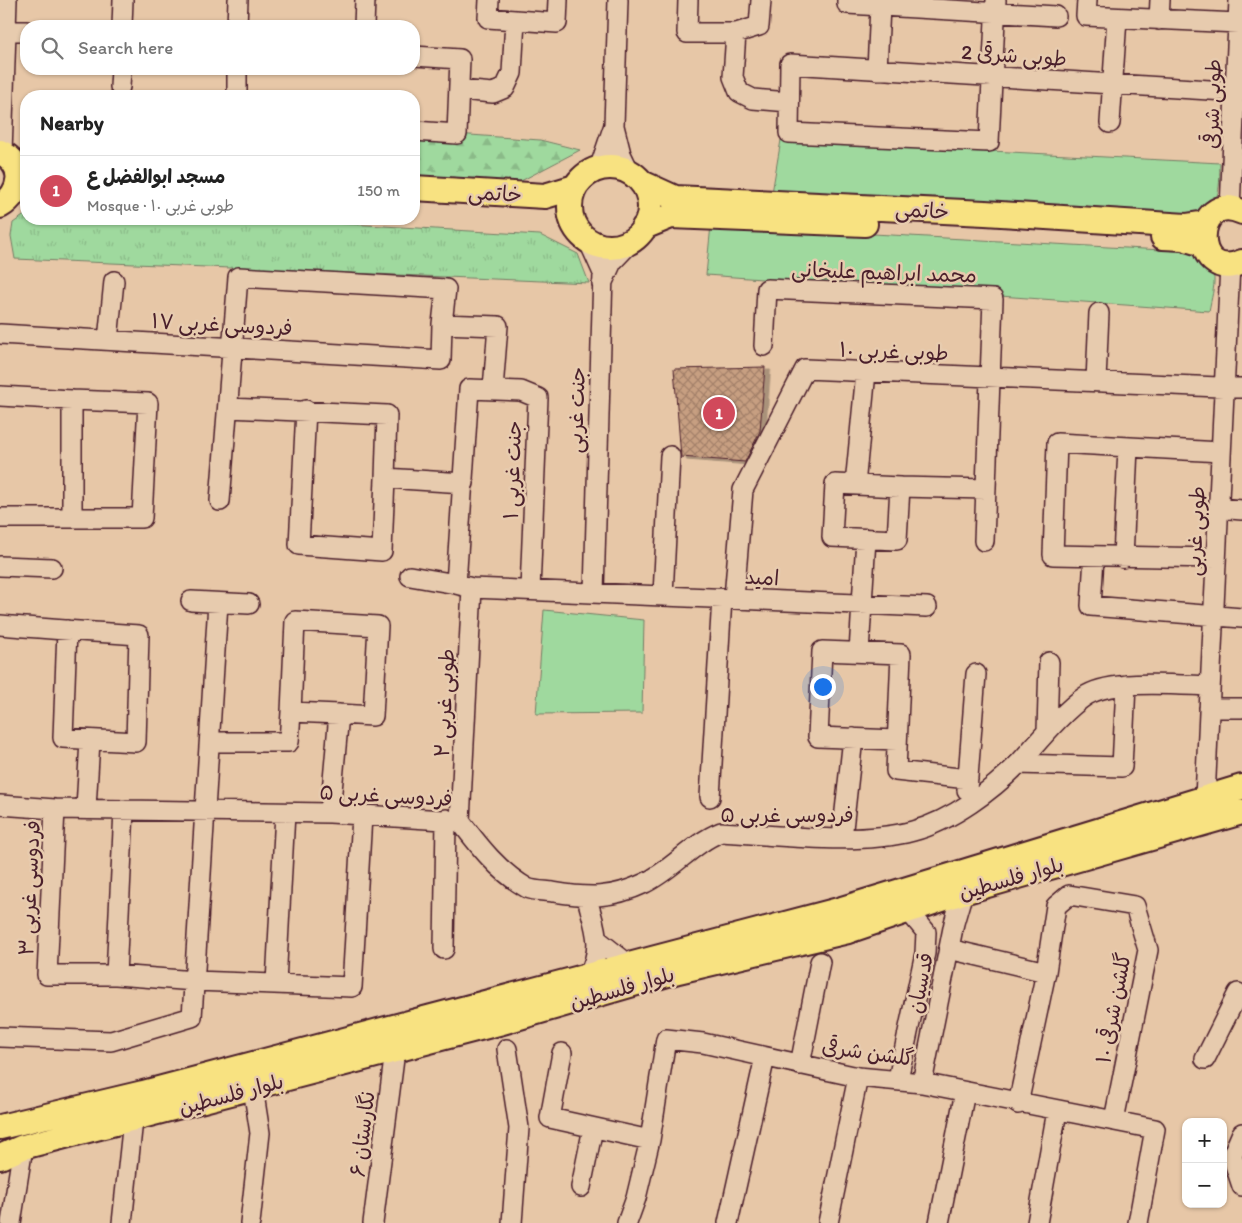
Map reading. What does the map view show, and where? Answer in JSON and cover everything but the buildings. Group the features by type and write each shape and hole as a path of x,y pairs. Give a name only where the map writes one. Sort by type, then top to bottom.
{"main road":[{"path":"610,167 636,178 650,205 639,233 612,247 600,246 581,236 571,218 570,207 575,187 590,173 610,167"},
{"name":"خاتمی","path":"636,178 676,198 1186,226 1204,233"},
{"name":"خاتمی","path":"420,188 545,196 575,187"},
{"name":"خاتمی","path":"420,203 544,210 571,218"},
{"path":"1236,210 1216,213 1204,233 1213,259 1236,263"},
{"name":"خاتمی","path":"639,233 671,216 1182,238 1204,233"},
{"name":"بلوار فلسطین","path":"0,1157 23,1147 133,1120 499,1023 678,971 845,920 1242,787"},
{"name":"بلوار فلسطین","path":"0,1127 143,1094 628,964 845,920 908,910 963,892 1242,812"}],"street":[{"path":"7,0 3,30 13,176"},
{"path":"122,20 124,0"},
{"path":"237,20 238,0"},
{"path":"364,20 365,0"},
{"path":"488,9 516,20 557,23 558,0"},
{"path":"618,0 614,125 621,154 636,178"},
{"path":"688,0 687,32 736,33 759,26 761,0"},
{"path":"848,0 847,4 880,6 929,4 996,7 1056,16"},
{"path":"1159,20 1160,0"},
{"name":"طوبی شرقی","path":"1236,210 1239,0"},
{"path":"877,70 880,6"},
{"path":"736,33 733,77 739,92 752,99 789,102 789,133 989,142 996,7"},
{"path":"1086,8 1117,18 1238,23"},
{"path":"1110,123 1117,18"},
{"path":"460,90 493,93 505,88 512,73 516,20"},
{"path":"3,30 20,31"},
{"path":"420,56 460,59 457,134 420,131"},
{"name":"طوبی شرقی 2","path":"789,102 790,64 1239,92"},
{"path":"236,90 237,75"},
{"path":"599,169 614,125"},
{"name":"جنت غربی","path":"594,592 602,284 612,262 639,233"},
{"path":"590,242 603,273 602,284"},
{"name":"طوبی غربی","path":"1205,798 1221,452 1233,387 1236,263"},
{"path":"220,501 229,408 238,276 446,289 442,324 498,326 493,389"},
{"path":"108,340 114,281"},
{"name":"محمد ابراهیم علیخانی","path":"764,346 767,289 993,299 984,542"},
{"path":"1096,382 1099,313"},
{"name":"فردوسی غربی ۱۷","path":"0,334 441,360 442,324"},
{"name":"طوبی غربی ۱۰","path":"728,598 743,490 805,370 1233,387"},
{"path":"855,485 866,372"},
{"name":"طوبی غربی ۲","path":"444,949 453,820 464,586 464,482 470,389 493,389"},
{"name":"جنت غربی ۱","path":"493,389 521,391 538,398 530,590"},
{"path":"0,396 148,403 142,518 0,518"},
{"path":"72,400 72,518"},
{"path":"229,408 306,410 387,415 382,551 299,545 306,410"},
{"path":"1216,558 1123,558 1053,555 1057,444 1221,452"},
{"path":"1123,558 1128,447"},
{"path":"663,595 670,456"},
{"path":"385,478 464,482"},
{"path":"900,487 897,540 832,537 835,484 986,489"},
{"path":"1218,508 1242,510"},
{"path":"859,652 866,538"},
{"path":"1094,557 1090,606 1242,618"},
{"path":"0,566 52,568"},
{"name":"امید","path":"410,576 464,586 530,590 728,598 862,606 927,606"},
{"path":"710,797 728,598"},
{"path":"191,601 249,604"},
{"path":"0,1037 111,1041 192,1017 207,811 218,602"},
{"path":"211,742 289,742 295,621 378,626 373,716 291,712"},
{"path":"0,625 139,635 136,742 90,741 63,738 67,630"},
{"path":"897,740 818,737 822,650 901,654 896,771 968,779"},
{"path":"1047,731 1049,662"},
{"path":"966,808 976,674"},
{"path":"1018,764 1122,767 1126,684"},
{"name":"فردوسی غربی ۵","path":"0,805 55,809 86,808 285,814 330,813 453,820 499,868 528,888 587,898 609,896 646,882 706,838 721,832 842,838 914,831 966,808 1018,764 1047,731 1088,695 1126,684 1210,686"},
{"path":"1209,708 1242,708"},
{"path":"330,813 338,714"},
{"path":"842,838 853,738"},
{"path":"86,808 90,741"},
{"name":"فردوسی غربی ۳","path":"55,809 47,975 116,975"},
{"path":"124,810 116,975 194,981 352,986 362,816"},
{"path":"276,983 285,814"},
{"name":"قدسیان","path":"922,1083 949,949 963,892"},
{"name":"گلشن شرقی ۱۰","path":"1046,972 1056,906 1069,895 1135,906 1148,950 1114,1120"},
{"path":"587,898 598,941 598,955 588,976"},
{"name":"قدسیان","path":"898,1079 925,953 926,932 908,910"},
{"path":"598,941 628,964"},
{"path":"949,949 1046,972 1018,1104"},
{"path":"800,1064 820,962"},
{"path":"1205,1059 1241,990"},
{"name":"گلشن شرقی","path":"627,1223 636,1198 650,1140 666,1038 704,1043 858,1077 898,1079 922,1083 1018,1104 1114,1120 1155,1130 1138,1223"},
{"path":"507,1049 519,1128 512,1223"},
{"name":"نگارستان ۶","path":"373,1223 395,1050"},
{"path":"562,1053 550,1118 650,1140"},
{"path":"728,1223 765,1057"},
{"path":"828,1223 858,1077"},
{"path":"250,1223 260,1133 253,1088"},
{"path":"939,1223 965,1092"},
{"path":"1037,1223 1057,1111"},
{"path":"122,1223 133,1120"},
{"path":"581,1186 593,1128"},
{"path":"1242,1133 1232,1156 1242,1186"},
{"path":"12,1223 23,1147"}],"green space":[{"path":"420,131 540,140 580,150 519,182 420,176"},
{"path":"781,140 1220,163 1219,186 1213,204 1201,216 772,193"},
{"path":"20,218 20,225 366,225 540,235 578,254 589,283 15,259 11,236 13,223"},
{"path":"711,225 1198,252 1210,265 1213,272 1214,286 1209,311 706,275"},
{"path":"544,610 644,620 642,713 536,714"}],"place":[{"name":"مسجد ابوالفضل ع","path":"719,413"}]}
